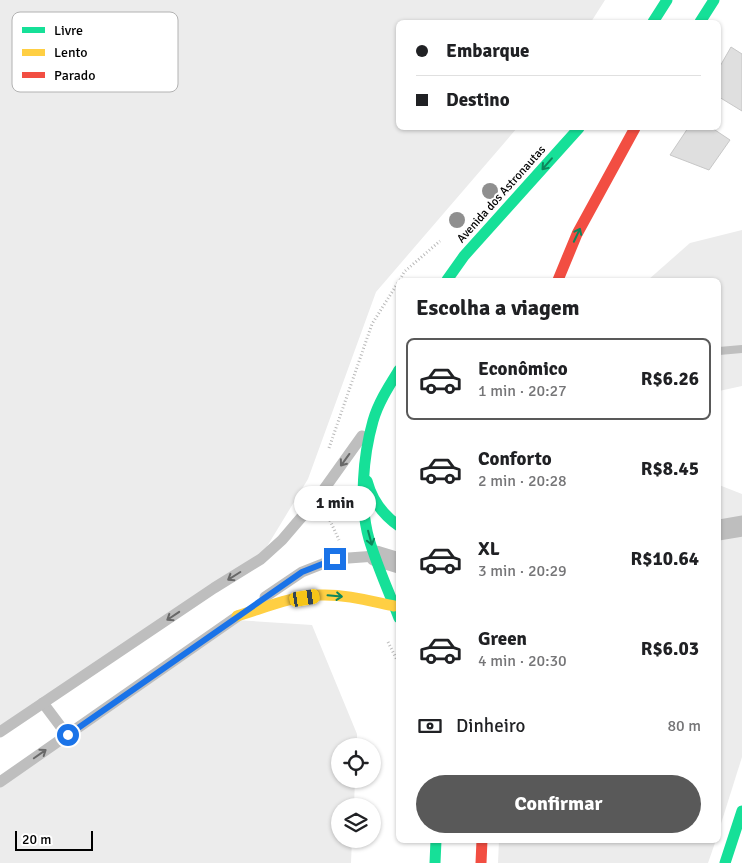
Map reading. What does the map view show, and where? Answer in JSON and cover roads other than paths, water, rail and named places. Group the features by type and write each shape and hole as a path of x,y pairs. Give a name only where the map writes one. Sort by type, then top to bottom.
{"main road":[{"path":"654,20 667,0"},
{"path":"701,20 714,0"},
{"name":"Avenida dos Astronautas","path":"448,278 464,256 577,130"},
{"path":"559,278 577,234 634,130"},
{"path":"396,375 386,390 373,420 364,468 363,490 369,538 396,611"},
{"path":"364,468 368,488 377,504 390,520 396,524"},
{"path":"237,616 289,600 321,595 350,597 394,606"},
{"path":"725,863 742,811"},
{"path":"435,863 436,843"},
{"path":"481,863 482,843"}],"street":[{"path":"721,530 742,526"},
{"path":"376,556 396,561"}],"lane":[{"path":"0,732 214,588 261,559 282,540 317,499 373,420"},
{"path":"0,782 302,572 335,559 376,556"},
{"path":"43,702 68,735"},
{"path":"0,722 12,724"}],"waterway":[{"path":"721,351 742,349"}]}
